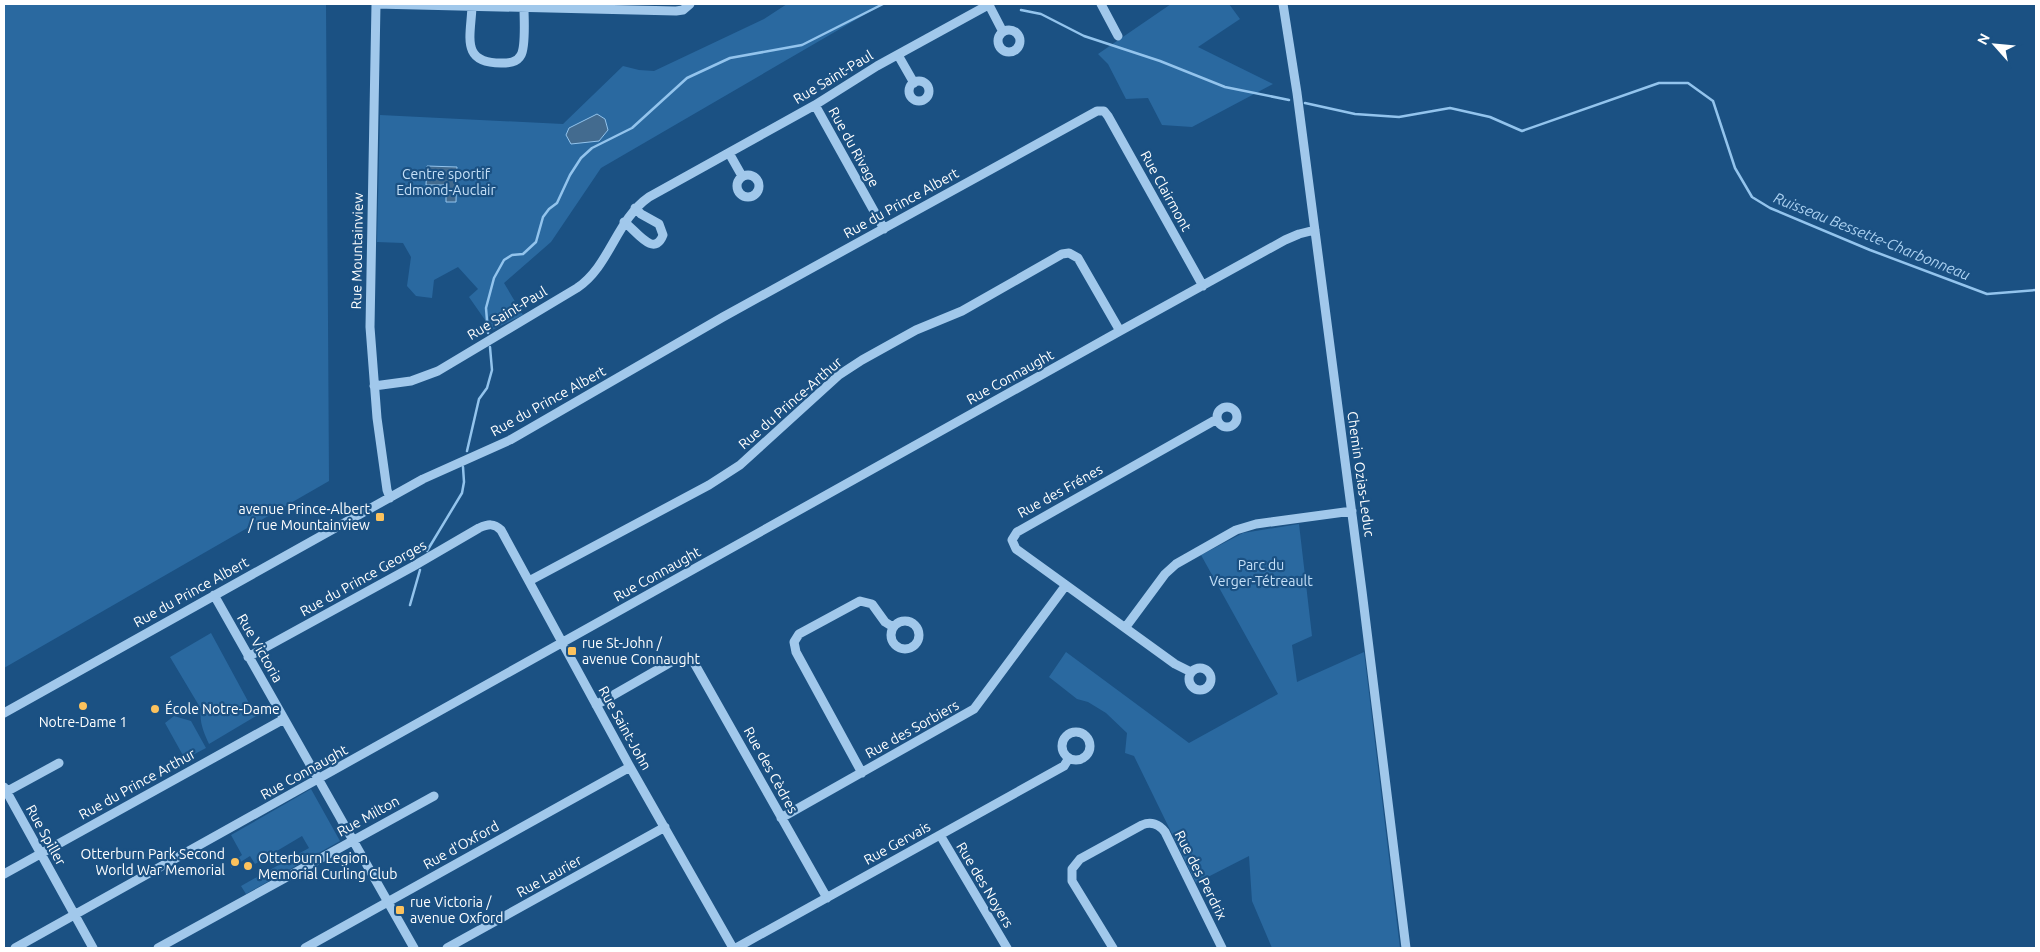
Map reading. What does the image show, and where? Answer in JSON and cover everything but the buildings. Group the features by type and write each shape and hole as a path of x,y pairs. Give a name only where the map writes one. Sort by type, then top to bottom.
{"street":[{"path":"376,4 676,11 684,10 690,4"},
{"name":"Rue Mountainview","path":"376,4 370,306 374,386 387,490 390,498"},
{"name":"Rue Saint-Paul","path":"374,386 405,383 438,371 581,285 596,270 624,222 635,208 659,191 815,105 898,55 989,4 1004,32"},
{"path":"1101,4 1118,36"},
{"name":"Chemin Ozias-Leduc","path":"1283,4 1352,511 1406,948"},
{"path":"472,6 472,51 479,60 493,62 512,62 520,56 523,49 524,8"},
{"path":"898,55 914,83"},
{"name":"Rue du Rivage","path":"815,105 884,229"},
{"name":"Rue du Prince Albert","path":"4,713 440,470 510,440 732,313 1097,111 1104,111"},
{"name":"Rue Clairmont","path":"1104,111 1203,286"},
{"path":"729,153 742,176"},
{"path":"624,222 632,227 647,243 654,244 660,241 663,235 660,226 635,208"},
{"name":"Rue Connaught","path":"15,948 319,780 1120,331 1291,237 1315,230"},
{"name":"Rue du Prince-Arthur","path":"528,581 708,485 740,465 828,384 862,360 916,330 962,311 1062,254 1072,254 1078,258 1120,331"},
{"name":"Rue des Frénes","path":"1190,672 1175,664 1014,548 1012,540 1014,534 1217,419"},
{"path":"1125,628 1172,567 1184,558 1236,530 1256,524 1352,511"},
{"name":"Rue Saint-John","path":"491,524 501,530 630,766 734,948"},
{"name":"Rue du Prince Georges","path":"248,657 479,528 491,524"},
{"name":"Rue des Sorbiers","path":"782,818 974,709 1066,585"},
{"name":"Rue Victoria","path":"214,596 414,948"},
{"path":"862,772 796,652 794,642 799,634 860,601 872,604 885,622 893,627"},
{"name":"Rue des Cèdres","path":"596,705 671,662 687,658 697,665 827,898"},
{"name":"Rue du Prince Arthur","path":"4,874 284,719"},
{"name":"Rue Gervais","path":"734,948 1064,766 1069,758"},
{"path":"5,791 59,763"},
{"name":"Rue d'Oxford","path":"305,948 630,766"},
{"name":"Rue Spiller","path":"5,791 93,948"},
{"name":"Rue Milton","path":"158,948 434,796"},
{"name":"Rue des Perdrix","path":"1113,948 1072,880 1072,870 1080,859 1149,823 1157,825 1165,832 1222,948"},
{"name":"Rue Laurier","path":"448,948 665,827"},
{"name":"Rue des Noyers","path":"940,835 1007,948"}],"green space":[{"path":"4,4 326,4 329,481 4,668"},
{"name":"Centre sportif Edmond-Auclair","path":"787,4 883,4 601,168 551,242 504,283 523,315 492,330 469,297 478,289 458,267 434,280 432,298 416,296 407,286 411,257 403,243 377,242 380,115 563,124 623,66 654,71 764,19","holes":["597,114 605,119 608,130 599,141 569,128"]},
{"path":"1171,4 1229,4 1240,19 1198,47 1273,84 1192,127 1162,125 1148,98 1126,99 1108,64 1098,54"},
{"name":"Parc du Verger-Tétreault","path":"1299,524 1312,636 1292,645 1297,682 1364,652 1400,948 1272,948 1252,901 1249,856 1196,883 1134,756 1125,753 1127,733 1106,713 1088,702 1077,699 1049,677 1066,652 1189,743 1278,694 1201,555 1243,533"},
{"path":"211,633 256,716 209,744 201,723 201,709 170,657"},
{"path":"174,716 191,721 206,748 185,759 165,723"},
{"path":"311,789 340,841 246,894 241,886 309,848 302,836 255,864 250,856 231,868 230,864 242,855 231,835"}],"shaded area":[{"path":"597,114 605,119 608,130 599,141 571,144 566,135 569,128"},
{"path":"427,166 457,167 456,202 446,202 446,185 426,185"}],"waterway":[{"name":"Ruisseau Bessette-Charbonneau","path":"488,333 486,308 494,278 504,260 512,255 523,254 536,242 543,217 557,203 570,175 581,158 592,148 632,128 687,78 730,58 802,45 883,4"},
{"name":"Ruisseau Bessette-Charbonneau","path":"1021,10 1041,14 1084,36 1160,61 1225,87 1289,100"},
{"name":"Ruisseau Bessette-Charbonneau","path":"1305,103 1355,114 1399,117 1450,108 1490,117 1522,131 1659,83 1688,83 1713,101 1735,168 1752,197 1770,208 1870,250 1987,294 2036,290"},
{"name":"Ruisseau Bessette-Charbonneau","path":"467,451 479,399 487,388 492,370 490,347"},
{"name":"Ruisseau Bessette-Charbonneau","path":"427,551 462,493 464,482 463,467"},
{"name":"Ruisseau Bessette-Charbonneau","path":"410,605 420,570"}],"place":[{"name":"avenue Prince-Albert / rue Mountainview","path":"380,517"},
{"name":"rue St-John / avenue Connaught","path":"572,651"},
{"name":"Notre-Dame 1","path":"83,706"},
{"name":"École Notre-Dame","path":"155,709"},
{"name":"Otterburn Park Second World War Memorial","path":"235,862"},
{"name":"Otterburn Legion Memorial Curling Club","path":"248,866"},
{"name":"rue Victoria / avenue Oxford","path":"400,910"}]}
